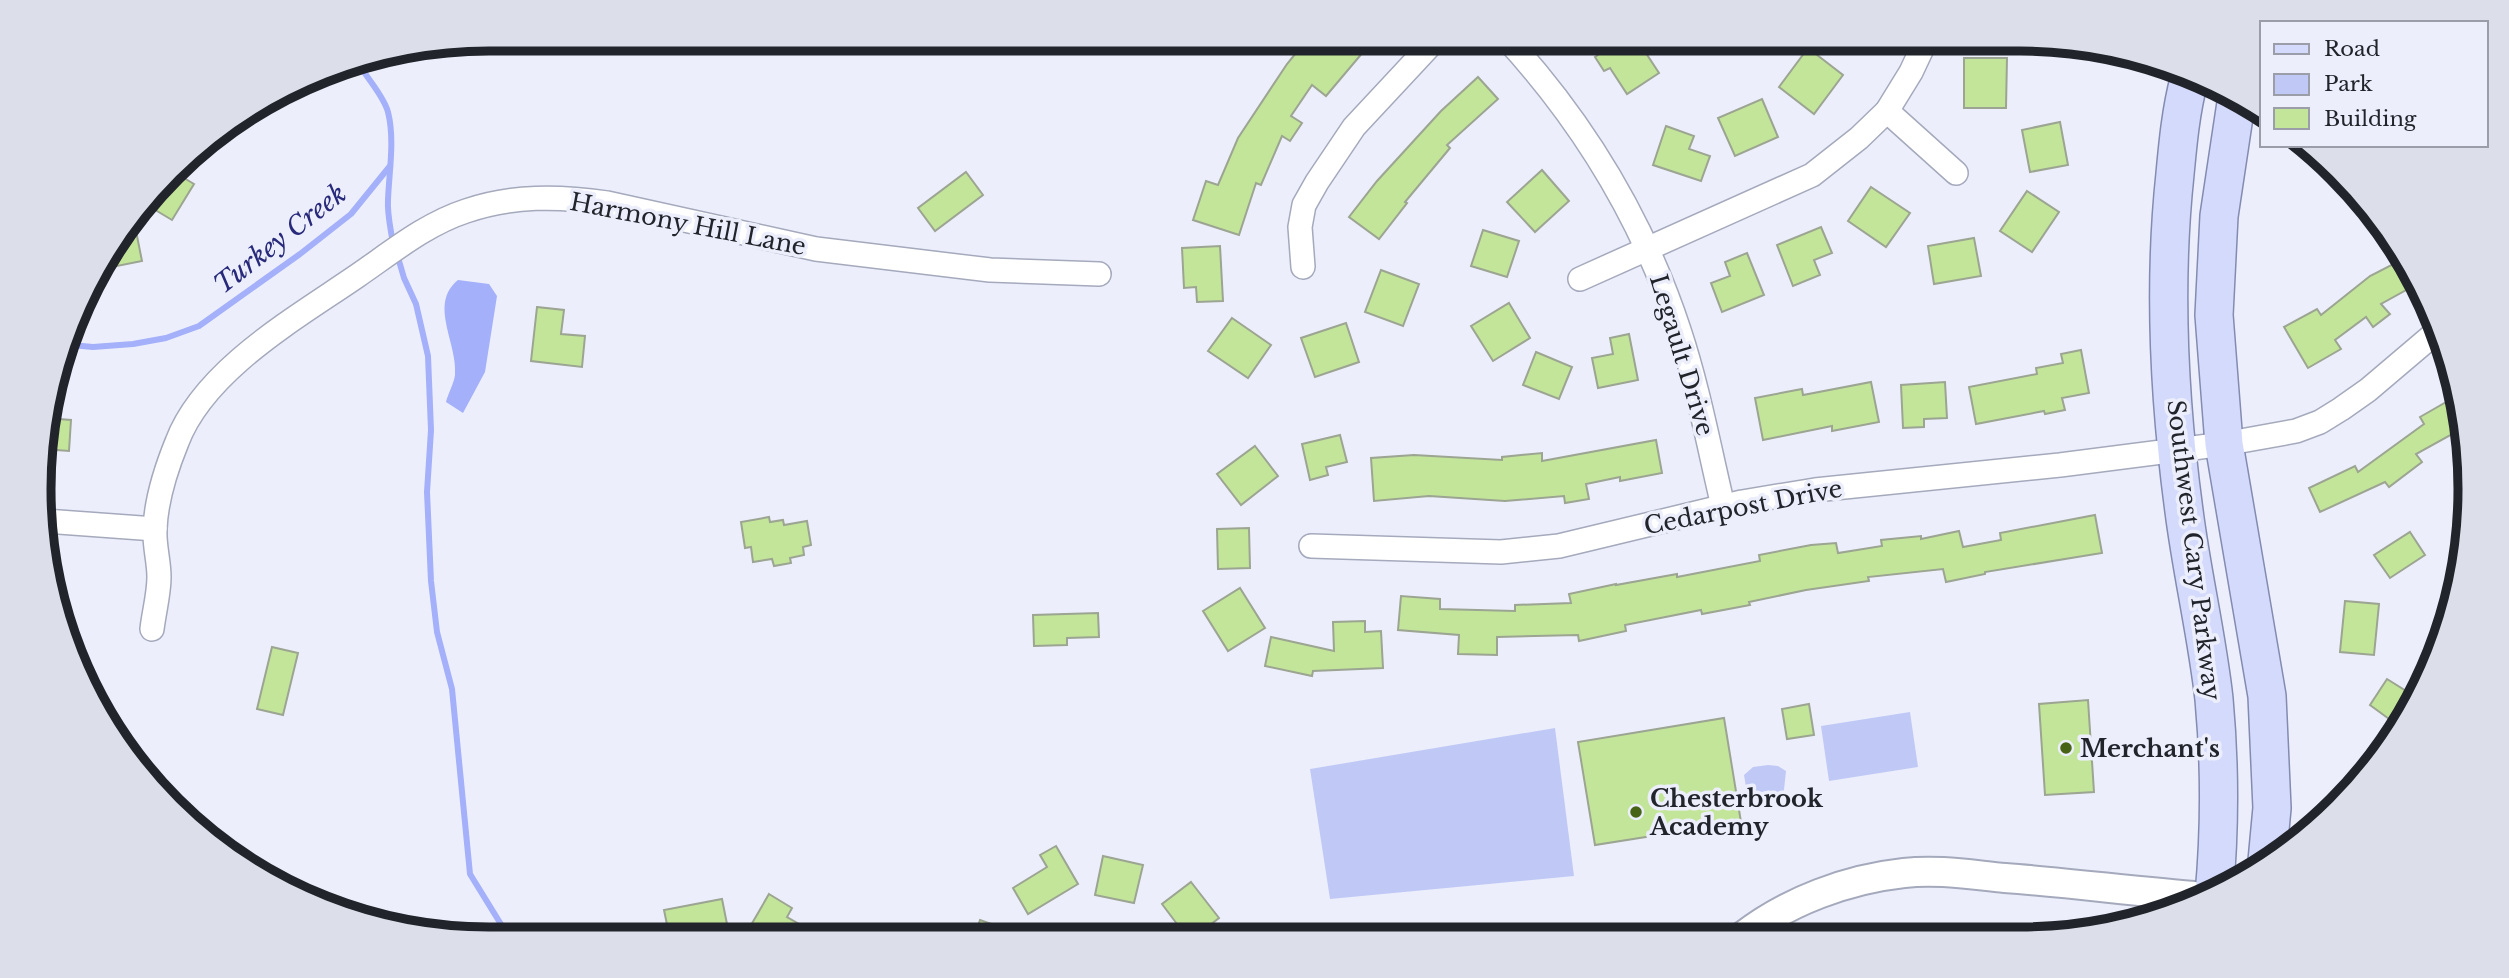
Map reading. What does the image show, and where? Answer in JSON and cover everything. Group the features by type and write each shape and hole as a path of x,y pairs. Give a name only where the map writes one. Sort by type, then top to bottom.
{"main road":[{"name":"Southwest Cary Parkway","path":"2188,84 2170,217 2168,314 2176,450 2214,697 2219,802 2215,882"},
{"name":"Southwest Cary Parkway","path":"2235,107 2226,161 2215,265 2214,315 2224,444 2267,696 2272,808 2268,850"}],"street":[{"path":"1303,267 1300,227 1304,205 1354,127 1425,51"},
{"name":"Legault Drive","path":"1517,51 1580,130 1624,200 1648,249 1679,330 1723,506"},
{"path":"1580,279 1812,175 1859,138 1887,111 1921,51"},
{"path":"1887,111 1955,173"},
{"name":"Harmony Hill Lane","path":"152,629 159,578 155,529 162,486 177,440 193,410 246,354 426,229 464,211 533,197 572,198 607,203 816,249 989,270 1099,274"},
{"name":"Cedarpost Drive","path":"1311,546 1501,552 1532,550 1559,546 1723,506 1815,489 2060,465 2224,444 2296,431 2320,422 2368,390 2431,337"},
{"path":"52,522 155,529"},
{"path":"1758,927 1791,907 1832,889 1868,879 1906,873 1969,874 2185,895"}],"green space":[{"path":"1910,712 1918,767 1829,781 1821,726"},
{"path":"1555,728 1574,876 1330,899 1310,769"},
{"path":"1778,766 1786,771 1783,799 1768,805 1748,799 1744,775 1753,767"}],"water":[{"path":"458,280 489,284 497,296 485,372 463,413 446,402 455,375 455,363 446,324 445,300"}],"building":[{"path":"1298,51 1364,51 1326,96 1312,85 1291,116 1302,123 1290,141 1282,136 1261,185 1256,183 1239,235 1193,220 1206,181 1218,185 1238,138"},
{"path":"1604,51 1645,51 1659,73 1627,94 1610,68 1604,71 1595,57"},
{"path":"1806,51 1812,51 1843,75 1814,114 1779,87"},
{"path":"1964,58 2007,58 2006,108 1964,108"},
{"path":"1478,77 1498,99 1447,145 1450,148 1405,202 1407,203 1379,239 1349,217 1377,181 1441,111"},
{"path":"1762,99 1778,137 1735,156 1718,118"},
{"path":"2060,122 2068,165 2030,172 2022,130"},
{"path":"1666,126 1694,136 1689,149 1710,156 1701,181 1653,165"},
{"path":"1542,170 1569,201 1535,232 1507,202"},
{"path":"966,172 983,195 935,231 918,208"},
{"path":"182,177 194,184 172,220 153,208"},
{"path":"1871,187 1910,213 1886,247 1848,221"},
{"path":"2027,191 2059,212 2032,252 2000,231"},
{"path":"1821,227 1832,253 1814,260 1820,275 1793,286 1777,245"},
{"path":"1483,230 1519,241 1507,277 1471,266"},
{"path":"135,231 142,261 111,267 125,246"},
{"path":"1974,238 1981,276 1934,284 1928,246"},
{"path":"1220,246 1223,301 1197,302 1196,287 1184,288 1182,248"},
{"path":"1747,253 1764,295 1722,312 1711,283 1730,276 1725,262"},
{"path":"2395,263 2409,288 2381,304 2390,314 2373,327 2366,317 2335,340 2341,349 2308,368 2284,327 2317,309 2321,315 2370,276"},
{"path":"1381,270 1419,284 1403,326 1365,312"},
{"path":"1509,303 1530,338 1493,361 1471,326"},
{"path":"537,307 564,310 561,334 585,336 582,367 531,361"},
{"path":"1232,318 1271,345 1248,378 1208,351"},
{"path":"1346,323 1359,362 1315,377 1301,338"},
{"path":"1629,334 1638,380 1598,388 1592,358 1613,354 1610,338"},
{"path":"2081,350 2089,393 2062,398 2065,410 2045,414 2044,411 1976,424 1969,387 2037,374 2036,368 2063,363 2061,354"},
{"path":"1536,352 1572,367 1559,399 1523,385"},
{"path":"1871,382 1879,422 1832,431 1832,426 1763,440 1755,398 1802,389 1803,395"},
{"path":"1945,382 1947,418 1924,419 1924,427 1903,428 1901,385"},
{"path":"2449,400 2455,432 2416,454 2422,462 2389,487 2385,482 2320,512 2309,488 2355,466 2358,472 2424,424 2420,417"},
{"path":"56,419 71,420 69,451 53,450"},
{"path":"1340,435 1347,462 1326,467 1328,475 1310,480 1302,444"},
{"path":"1656,440 1662,473 1586,484 1589,499 1565,503 1564,496 1505,501 1429,496 1374,501 1371,458 1414,455 1502,460 1502,457 1542,453 1542,461"},
{"path":"1255,446 1278,476 1241,505 1217,474"},
{"path":"2095,515 2102,553 1985,572 1946,582 1943,569 1868,577 1869,581 1806,590 1749,602 1750,605 1702,614 1701,610 1625,625 1626,631 1579,641 1578,635 1497,637 1497,655 1458,654 1459,635 1398,630 1401,596 1440,599 1440,609 1515,611 1515,605 1571,603 1569,594 1760,561 1759,555 1811,545 1836,543 1838,553 1882,546 1881,540 1921,536 1921,539 1959,531 1963,547 2001,540 2000,533"},
{"path":"769,517 770,522 783,520 784,525 807,521 811,545 803,547 804,555 790,558 791,563 774,566 772,559 753,562 751,547 745,548 741,522"},
{"path":"1249,528 1250,568 1218,569 1217,529"},
{"path":"2410,532 2425,555 2390,578 2374,555"},
{"path":"1240,588 1265,628 1228,651 1203,611"},
{"path":"2345,601 2379,604 2374,655 2340,652"},
{"path":"1098,613 1099,637 1067,638 1067,645 1034,646 1033,615"},
{"path":"1365,621 1365,632 1381,631 1383,668 1313,671 1312,676 1265,666 1271,637 1334,651 1333,622"},
{"path":"272,647 298,653 283,715 257,709"},
{"path":"2387,679 2408,692 2391,721 2370,705"},
{"name":"Merchant's","path":"2088,700 2094,792 2045,795 2039,704"},
{"path":"1809,704 1814,735 1787,739 1782,709"},
{"path":"1724,718 1741,822 1595,845 1578,742"},
{"path":"1056,846 1078,884 1028,914 1013,888 1047,867 1040,855"},
{"path":"1103,856 1143,865 1134,903 1095,895"},
{"path":"1191,882 1219,918 1207,927 1173,927 1177,924 1162,904"},
{"path":"769,894 792,908 787,917 801,925 800,927 750,927"},
{"path":"722,899 728,927 668,927 664,910"},
{"path":"980,920 1000,927 978,927"}],"waterway":[{"name":"Turkey Creek","path":"363,70 382,99 390,123 388,205 393,244"},
{"name":"Turkey Creek","path":"75,345 133,344 166,338 199,326 351,214 390,166"},
{"path":"397,254 416,304 428,356 431,430 427,492 431,581 437,632 452,689 470,874 503,927"}],"place":[{"name":"Merchant's","path":"2066,748"},
{"name":"Chesterbrook Academy","path":"1636,812"}]}
